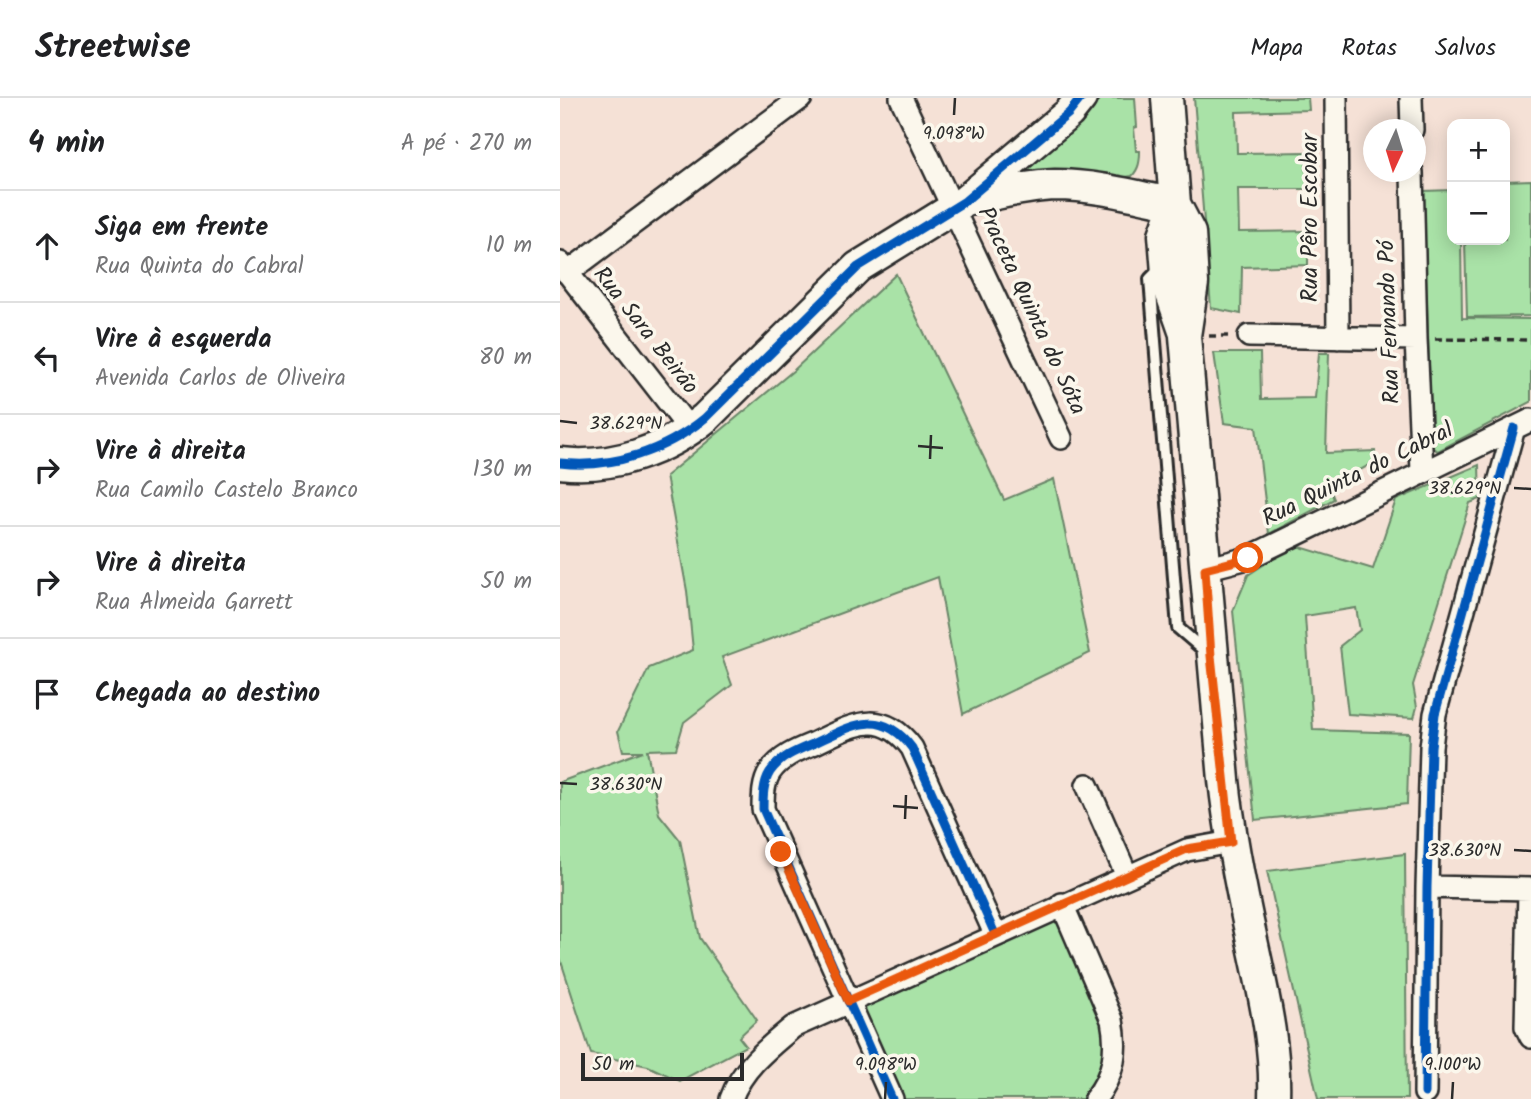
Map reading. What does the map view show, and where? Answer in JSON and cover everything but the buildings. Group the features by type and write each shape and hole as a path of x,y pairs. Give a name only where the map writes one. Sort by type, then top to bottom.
{"main road":[{"path":"560,463 609,462 633,457 690,430 858,267 959,204 1069,113 1081,98"},
{"path":"1167,98 1175,204 1190,233 1193,283 1185,336 1181,469 1205,569 1211,656 1231,842 1270,1027 1275,1064 1274,1099"},
{"path":"959,204 1027,187 1056,185 1083,187 1175,204"},
{"path":"1175,204 1164,235 1166,263 1168,285 1185,336"}],"street":[{"path":"564,268 801,98"},
{"name":"Praceta Quinta do Sóta","path":"901,98 959,204 1061,438"},
{"name":"Rua Pêro Escobar","path":"1336,98 1338,338"},
{"path":"1411,98 1412,119"},
{"name":"Rua Fernando Pó","path":"1412,182 1422,471"},
{"name":"Rua Sara Beirão","path":"564,268 690,430"},
{"path":"1249,337 1416,340"},
{"path":"1425,1093 1427,887 1431,747 1435,714 1522,424"},
{"name":"Rua Quinta do Cabral","path":"1205,569 1248,558 1522,424"},
{"path":"892,1099 763,809 763,793 768,774 780,759 858,723 876,723 890,727 904,737 912,748 995,934"},
{"path":"1087,785 1127,876"},
{"path":"731,1099 742,1076 766,1049 793,1027 1187,849 1231,842"},
{"path":"1427,887 1530,889 1526,1027 1531,1037"},
{"path":"1062,904 1112,1020 1115,1035 1116,1050 1111,1071 1095,1099"}],"lane":[{"path":"1166,263 1150,279 1181,469 1178,628 1211,656"}],"path":[{"path":"1416,340 1531,340"}],"green space":[{"path":"1101,98 1135,98 1136,151 1140,151 1140,155 1138,168 1132,176 1120,178 1066,169 1023,173 1069,134"},
{"path":"1194,98 1308,98 1309,110 1236,112 1237,153 1306,152 1307,189 1238,189 1239,232 1308,231 1308,265 1242,267 1241,314 1211,308"},
{"path":"1531,180 1531,316 1467,317 1465,245 1510,245 1510,181"},
{"path":"1447,190 1447,245 1461,245 1462,318 1531,319 1531,402 1438,451 1432,448 1423,191"},
{"path":"896,274 1004,500 1054,479 1090,653 963,714 938,577 722,657 732,685 684,722 676,749 647,750 659,814 680,840 700,938 757,1020 739,1037 746,1046 680,1081 648,1066 591,1054 560,958 560,782 643,751 623,751 618,731 649,668 693,650 687,591 666,476 794,370"},
{"path":"1214,353 1260,353 1261,399 1315,398 1319,353 1329,353 1326,453 1375,451 1375,462 1329,487 1334,499 1269,534 1256,427 1224,423"},
{"path":"1479,465 1480,499 1470,503 1413,685 1417,707 1414,718 1348,714 1340,646 1360,630 1356,608 1305,616 1313,730 1409,733 1407,804 1255,820 1233,611 1248,575 1294,545 1373,569 1396,500"},
{"path":"1405,854 1407,1099 1318,1099 1267,871"},
{"path":"1050,921 1056,922 1066,931 1107,1028 1109,1052 1090,1094 1083,1099 901,1099 863,1010 868,1002"}],"cycle path":[{"path":"560,463 618,460 655,448 689,430 705,418 858,267 965,201 1069,113 1081,98"},
{"path":"1425,1093 1427,887 1431,747 1435,714 1514,428"},
{"path":"892,1099 763,809 763,795 770,772 790,754 842,730 866,723 889,727 912,748 995,934"}],"route":[{"path":"781,852 848,1001 1187,849 1231,842 1211,656 1205,569 1248,558"}]}
